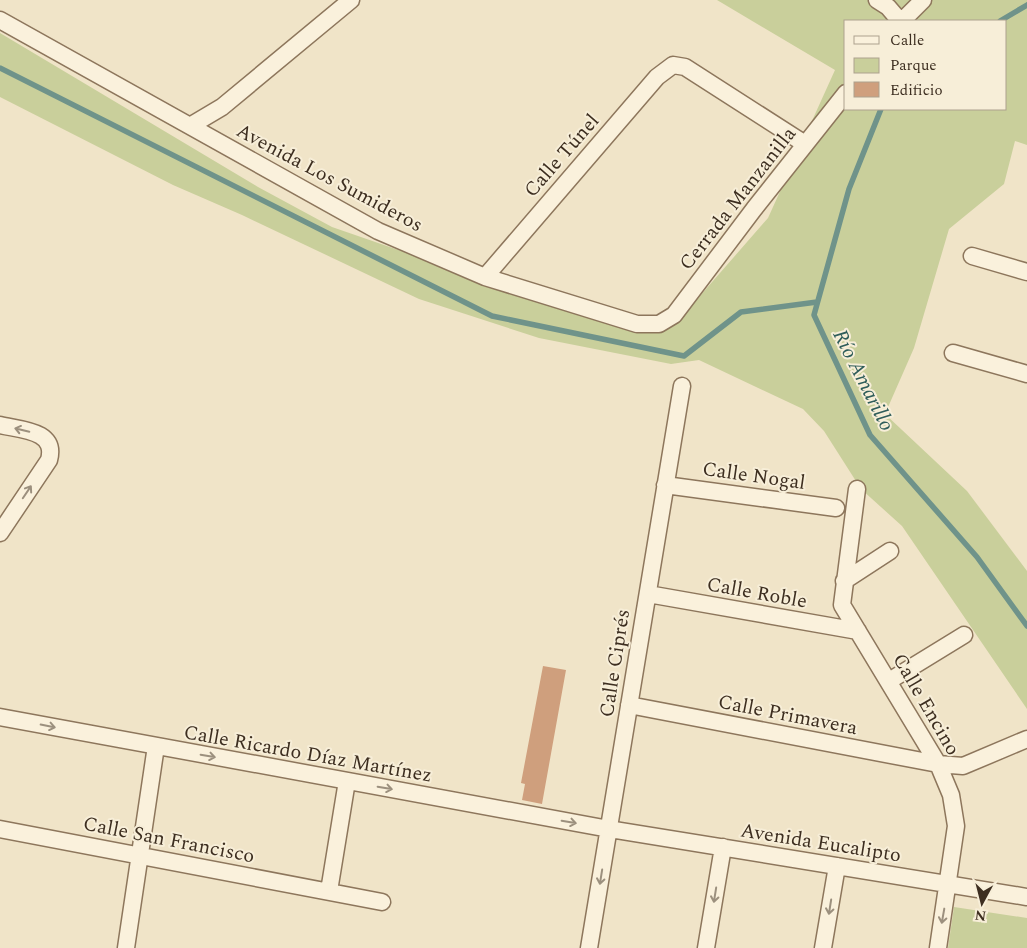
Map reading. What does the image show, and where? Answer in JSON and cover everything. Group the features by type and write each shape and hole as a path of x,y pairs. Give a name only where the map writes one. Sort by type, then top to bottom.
{"street":[{"path":"190,126 222,107 351,0"},
{"path":"877,0 888,7 900,20"},
{"path":"902,20 923,0"},
{"name":"Avenida Los Sumideros","path":"0,20 378,231 484,277 637,324 659,324"},
{"name":"Calle Túnel","path":"484,277 657,77 673,65 685,67 805,144"},
{"name":"Cerrada Manzanilla","path":"659,324 674,315 844,95"},
{"path":"972,256 1027,272"},
{"path":"953,353 1027,374"},
{"name":"Calle Ciprés","path":"589,948 682,386"},
{"path":"0,425 43,435 50,443 51,452 49,460 0,533"},
{"name":"Calle Nogal","path":"665,485 836,508"},
{"name":"Calle Encino","path":"857,489 842,605 938,764 951,795 956,826 938,948"},
{"path":"844,581 890,551"},
{"name":"Calle Roble","path":"648,594 858,631"},
{"path":"889,681 964,635"},
{"name":"Calle Primavera","path":"629,705 938,764 963,766 1027,739"},
{"name":"Calle Ricardo Díaz Martínez","path":"0,716 609,829"},
{"path":"126,948 156,746"},
{"path":"330,890 348,782"},
{"name":"Calle San Francisco","path":"0,829 330,890 382,902"},
{"name":"Avenida Eucalipto","path":"609,829 1027,896"},
{"path":"706,948 723,847"},
{"path":"823,948 837,866"}],"green space":[{"path":"717,0 1027,0 1027,145 1015,141 1004,184 949,229 914,348 885,414 967,491 1027,571 1027,709 902,526 861,489 824,431 803,409 699,360 671,364 539,338 419,299 242,215 173,185 0,97 0,33 258,187 332,227 563,307 678,321 768,218 835,70"},
{"path":"954,907 1027,918 1027,948 948,948"}],"building":[{"path":"543,666 566,670 542,804 522,800 525,784 521,783"}],"waterway":[{"name":"Río Amarillo","path":"1002,20 1027,5"},
{"path":"0,68 492,316 684,356 741,312 817,302"},
{"name":"Río Amarillo","path":"881,110 849,189 814,315 870,435 977,557 1027,626"}]}
